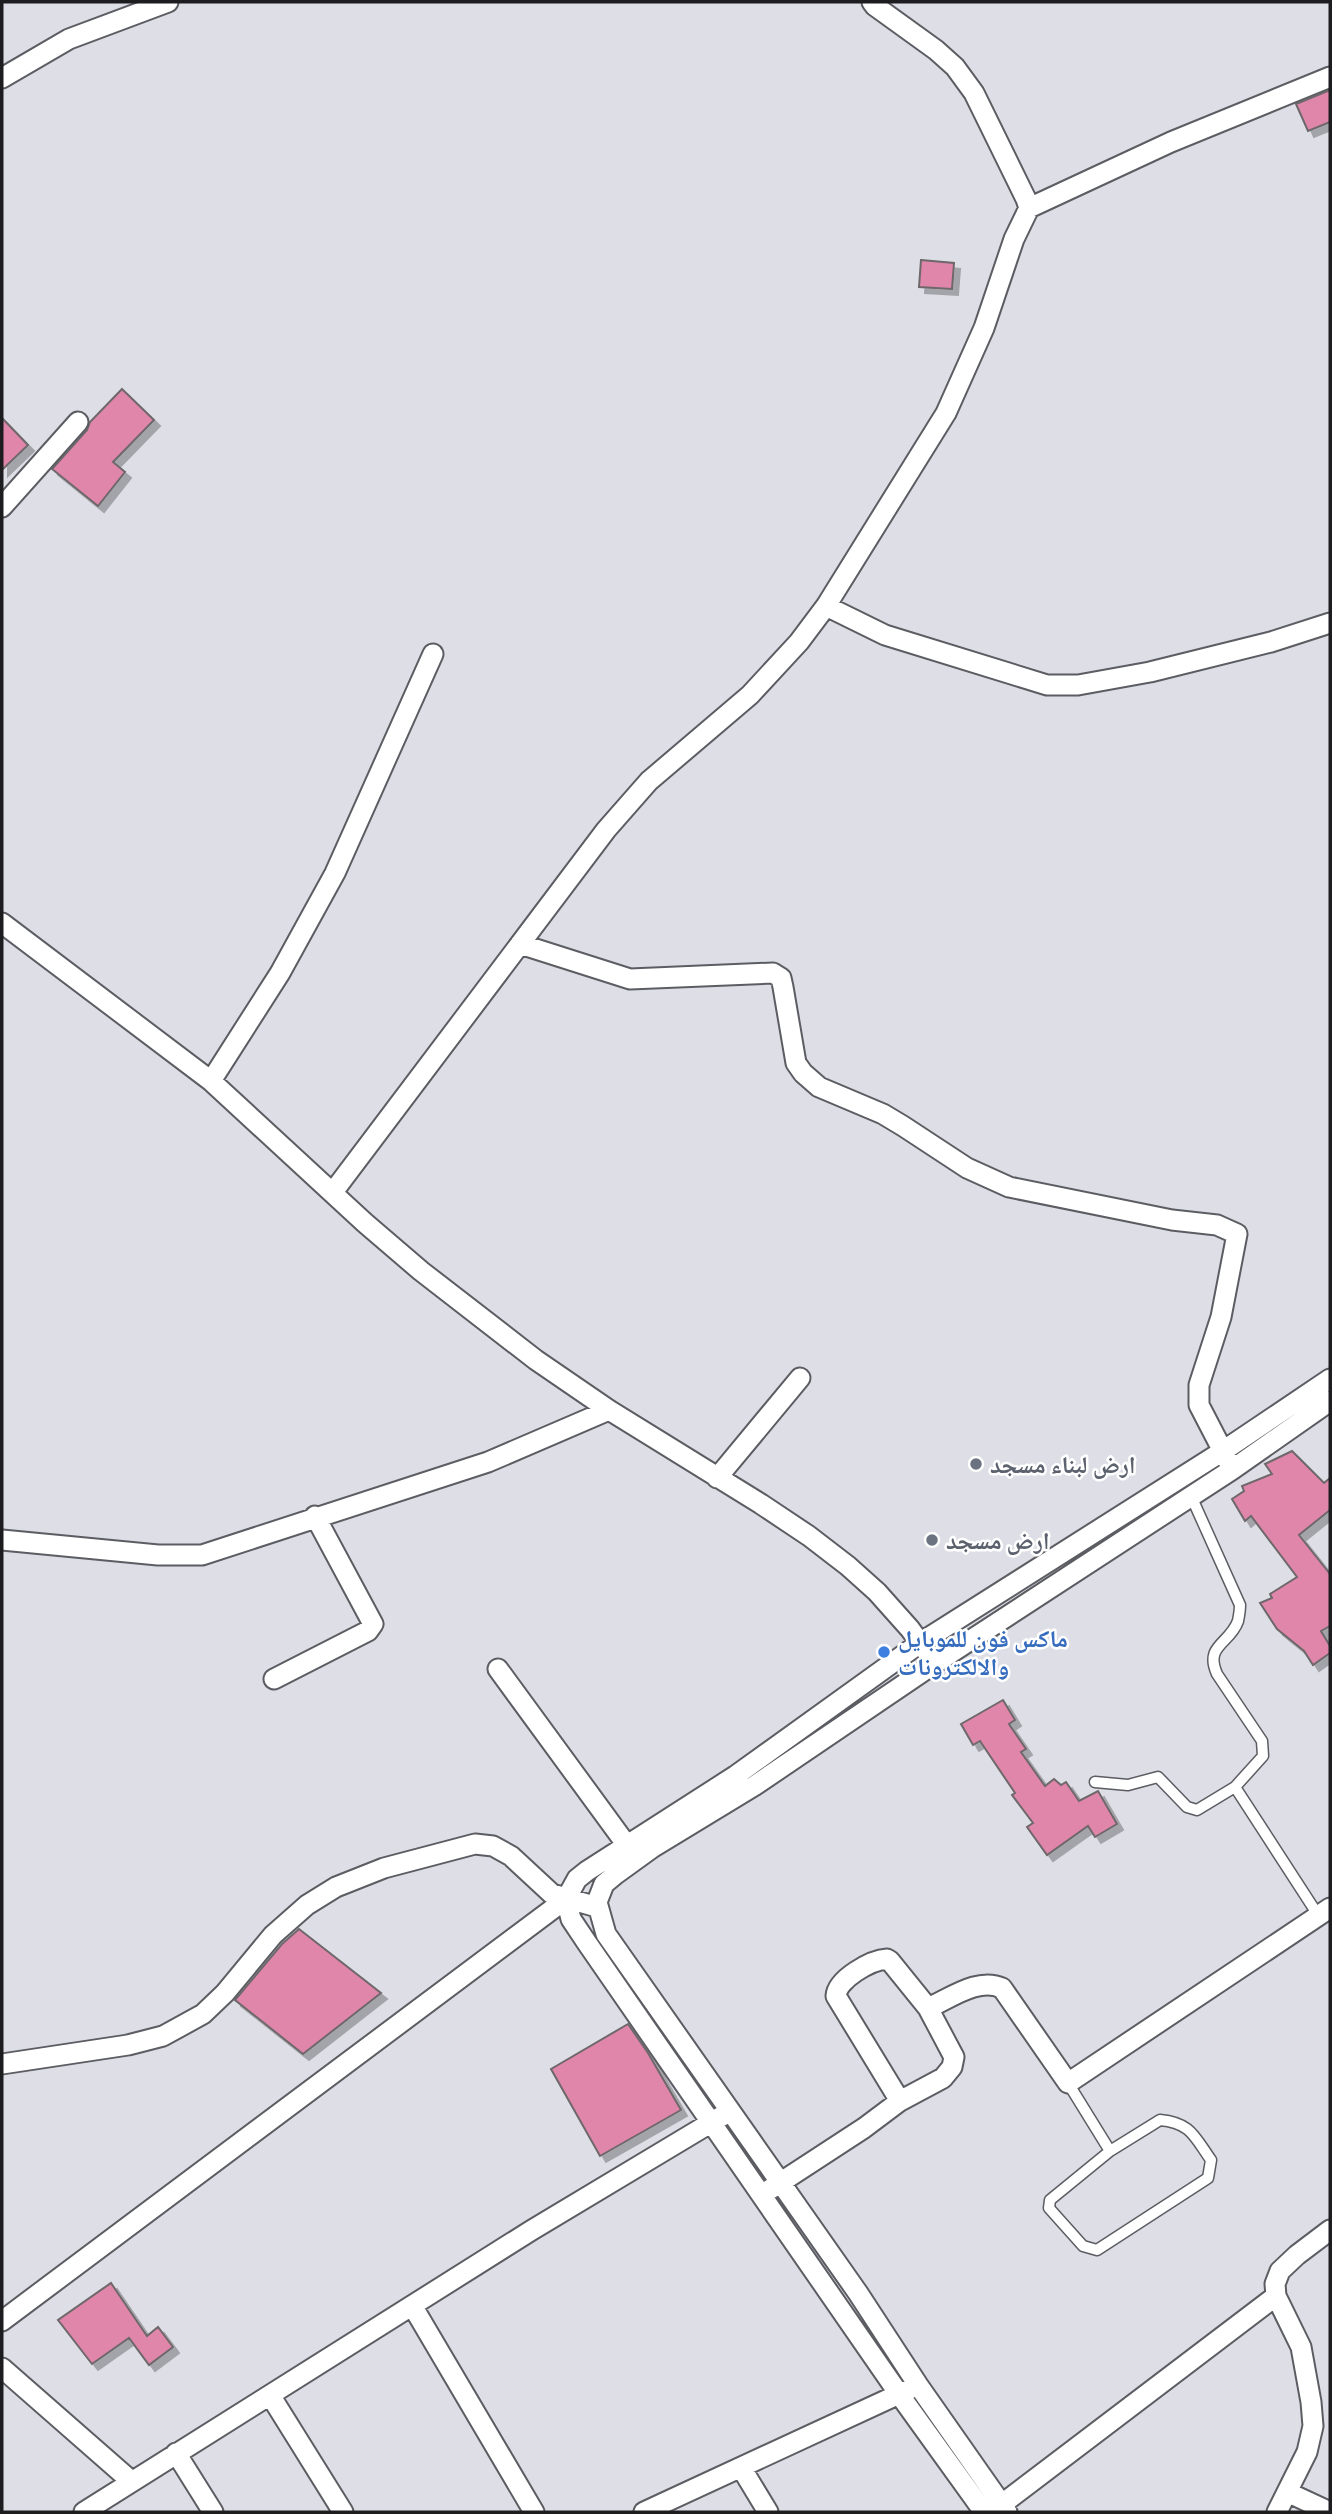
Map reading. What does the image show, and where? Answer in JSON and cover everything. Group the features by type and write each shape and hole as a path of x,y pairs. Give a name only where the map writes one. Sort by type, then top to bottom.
{"street":[{"path":"2,78 69,39 168,2"},
{"path":"872,2 955,67 974,93 1029,208"},
{"path":"332,1192 606,830 649,781 750,695 800,642 826,606 946,413 984,328 1014,239 1029,208 1171,142 1330,76"},
{"path":"2,507 78,422"},
{"path":"826,606 884,635 1047,685 1079,685 1150,672 1272,642 1330,623"},
{"path":"211,1081 280,973 335,873 433,654"},
{"path":"2,923 211,1081 365,1223 536,1360 609,1410 809,1536 848,1566 877,1592 934,1664"},
{"path":"520,944 630,979 773,972 780,978 783,987 796,1063 819,1087 883,1114 967,1168 1009,1187 1073,1202 1172,1220 1217,1225 1237,1234 1221,1317 1198,1395 1199,1405 1233,1469"},
{"path":"717,1478 800,1378"},
{"path":"2,2321 566,1899 577,1879 626,1844 735,1776 920,1643 1223,1451 1330,1379"},
{"path":"996,2510 858,2293 606,1934 597,1907 604,1884 652,1848 754,1786 934,1664 1233,1469 1330,1401"},
{"path":"2,1540 55,1547 193,1556 488,1462 609,1410"},
{"path":"274,1679 368,1631 373,1624 315,1516"},
{"path":"498,1670 626,1844"},
{"path":"2,2064 128,2045 163,2036 204,2014 238,1979 273,1935 307,1905 336,1887 384,1868 475,1844 493,1846 511,1856 543,1888 566,1899 597,1907"},
{"path":"566,1899 566,1909 576,1927 900,2394 996,2510"},
{"path":"929,2008 977,1985 993,1984 1002,1988 1068,2083 1324,1911"},
{"path":"762,2194 864,2128 900,2101 943,2078 952,2067 954,2057 929,2008 887,1959 878,1960 842,1982 836,1996 900,2101"},
{"path":"84,2512 532,2230 729,2112"},
{"path":"1277,2512 1307,2452 1313,2426 1301,2347 1276,2296 1275,2284 1280,2271 1330,2230"},
{"path":"996,2510 1276,2296"},
{"path":"413,2307 534,2512"},
{"path":"2,2368 131,2481"},
{"path":"644,2512 918,2385"},
{"path":"270,2395 343,2512"},
{"path":"176,2453 213,2512"},
{"path":"741,2469 768,2512"},
{"path":"1287,2492 1330,2512"}],"lane":[{"path":"1095,1782 1128,1786 1158,1777 1187,1807 1195,1810 1235,1787 1263,1756 1262,1741 1216,1674 1211,1662 1213,1654 1237,1623 1240,1605 1191,1496"},
{"path":"1235,1787 1324,1911"},
{"path":"1068,2083 1110,2151"},
{"path":"1160,2120 1174,2122 1187,2127 1211,2160 1211,2168 1208,2178 1097,2250 1090,2249 1083,2246 1048,2205 1050,2200 1110,2151 1160,2120"}],"building":[{"path":"1330,90 1330,122 1308,131 1296,104"},
{"path":"921,260 954,263 952,289 919,287"},
{"path":"122,389 154,420 113,462 125,472 98,506 52,469 87,430 90,422"},
{"path":"2,418 28,445 2,470"},
{"path":"1292,1451 1324,1483 1330,1478 1330,1510 1299,1535 1330,1574 1330,1626 1321,1631 1330,1646 1330,1653 1313,1665 1304,1651 1277,1629 1260,1603 1272,1598 1270,1594 1297,1577 1251,1516 1245,1521 1232,1499 1244,1491 1242,1486 1272,1474 1265,1464"},
{"path":"1003,1700 1015,1720 1009,1724 1026,1749 1021,1752 1045,1786 1054,1779 1061,1785 1066,1782 1079,1801 1098,1791 1117,1824 1095,1837 1088,1826 1047,1855 1027,1827 1033,1823 1012,1795 1015,1793 980,1741 973,1745 961,1724"},
{"path":"299,1929 381,1993 303,2054 235,2000 282,1944"},
{"path":"628,2024 681,2110 600,2156 551,2069"},
{"path":"111,2283 147,2336 158,2327 173,2347 149,2365 129,2338 92,2364 58,2320"}],"place":[{"name":"ارض لبناء مسجد","path":"976,1464"},
{"name":"ارض مسجد","path":"932,1540"},
{"name":"ماكس فون للموبايل والالكترونات","path":"884,1652"}]}
